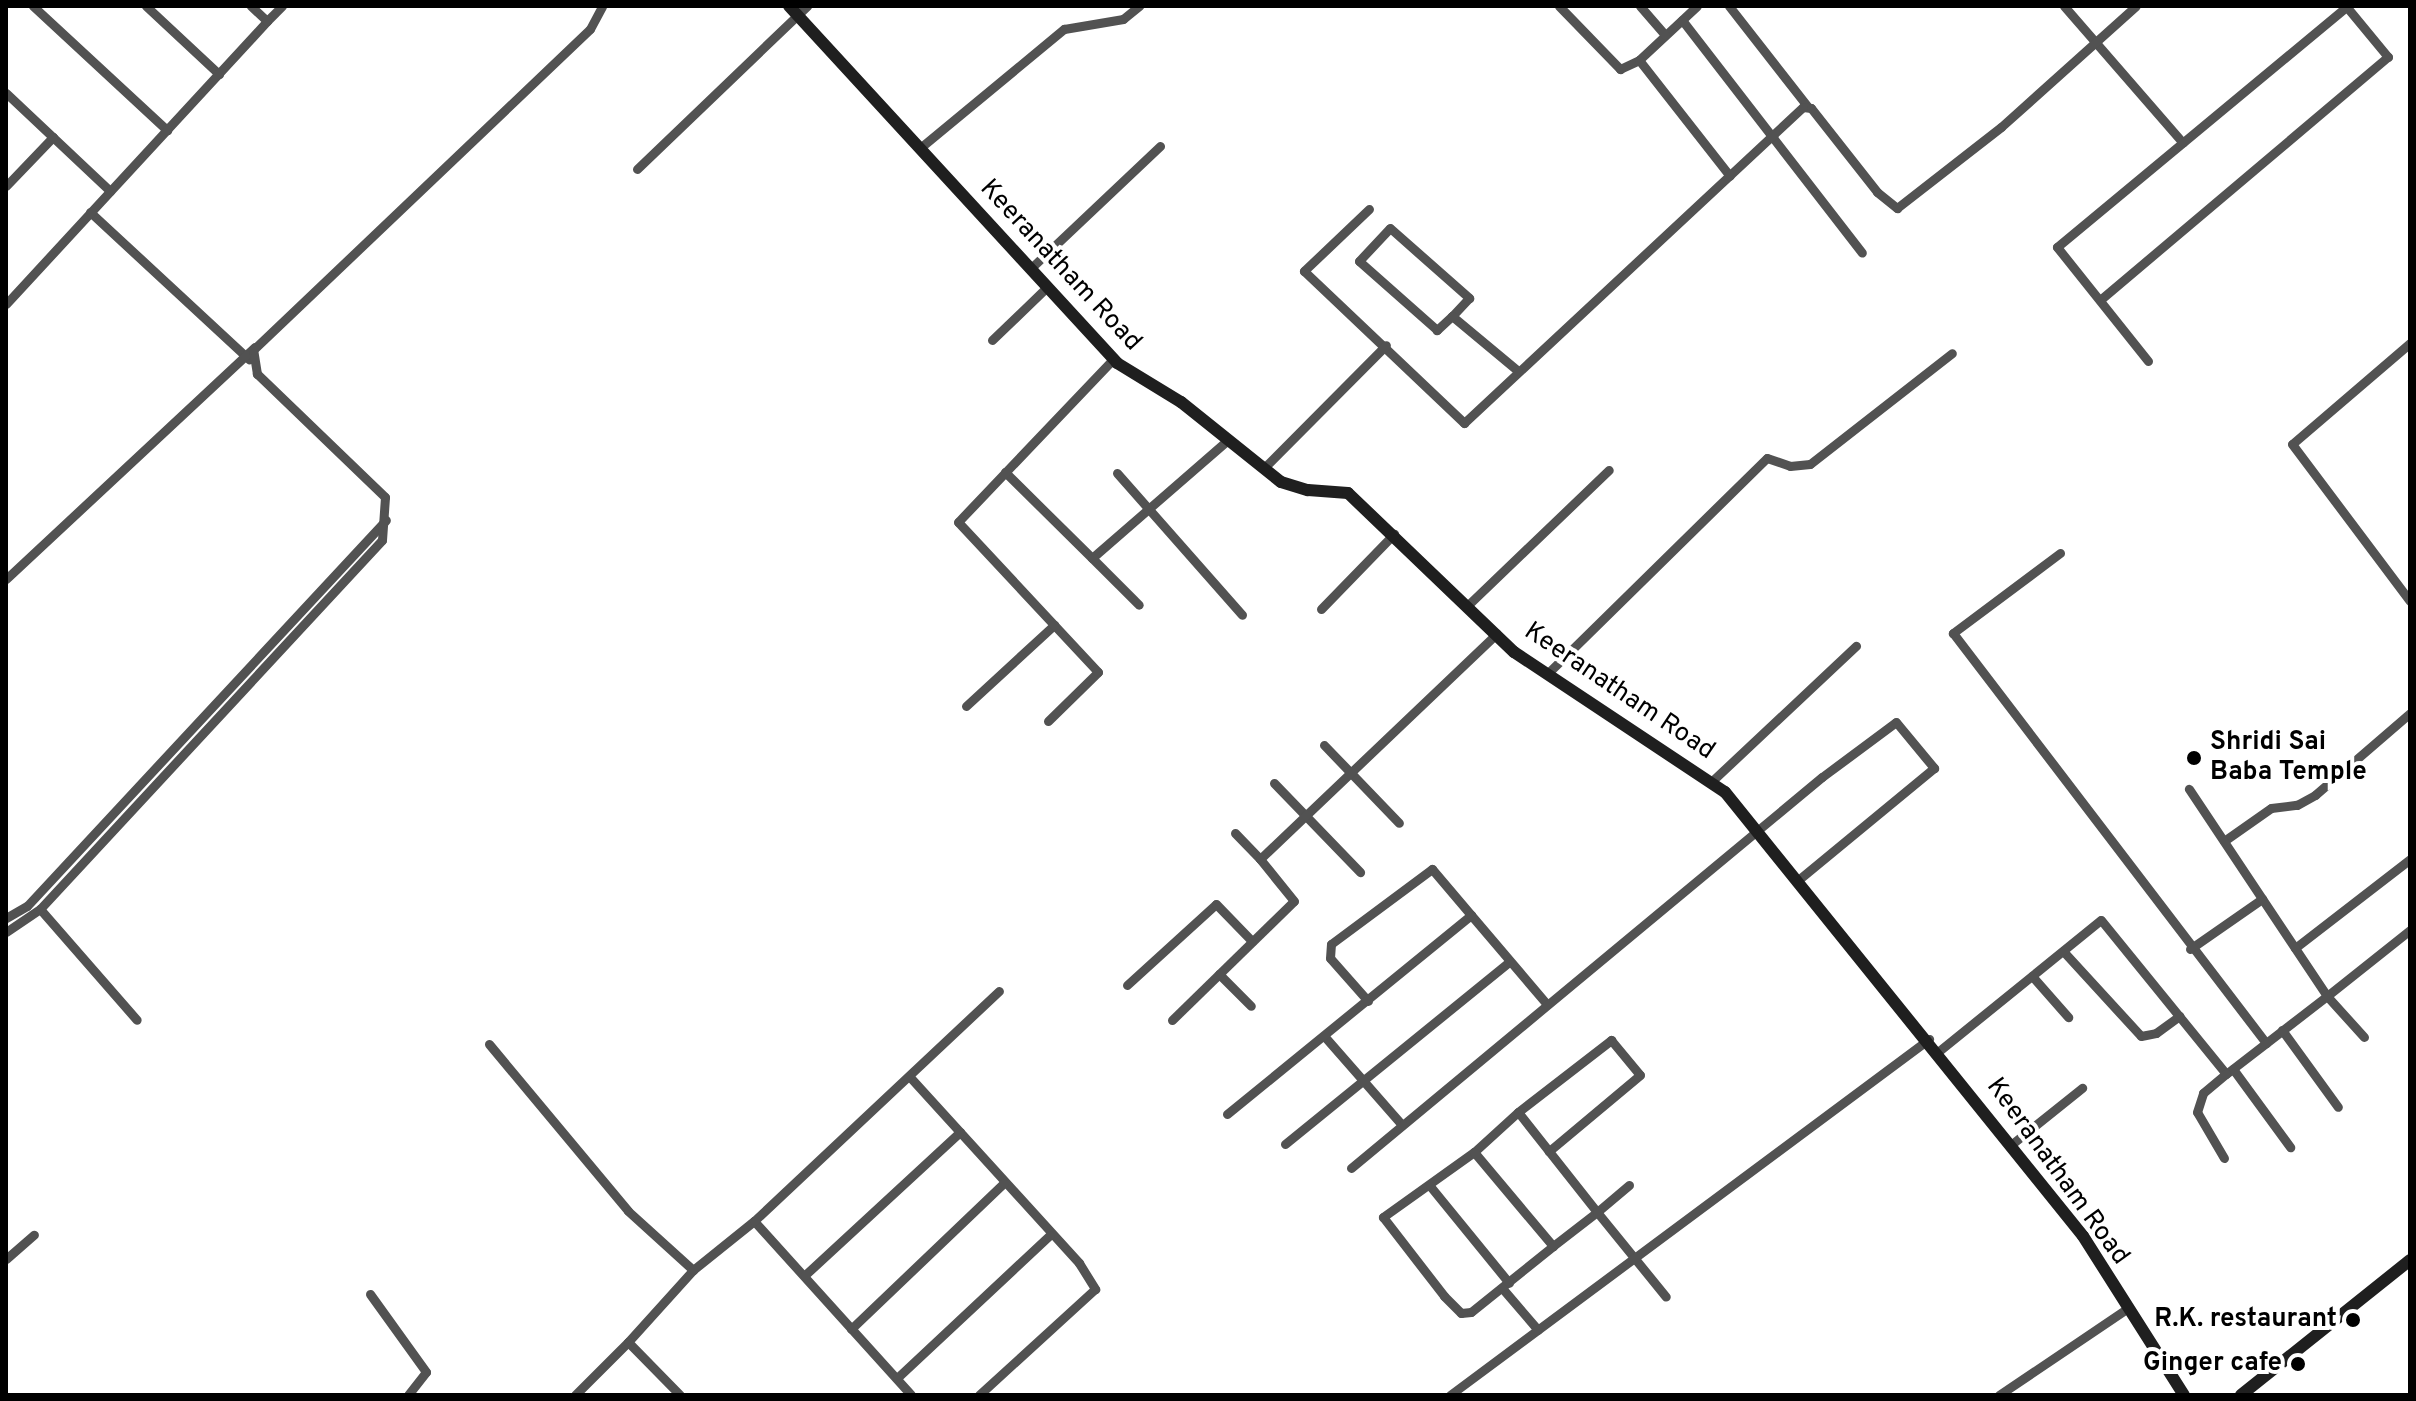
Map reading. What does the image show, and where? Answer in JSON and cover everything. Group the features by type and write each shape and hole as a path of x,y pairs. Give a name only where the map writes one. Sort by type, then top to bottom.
{"street":[{"path":"33,6 167,130"},
{"path":"146,6 219,74"},
{"path":"251,6 267,21"},
{"path":"6,304 282,6"},
{"path":"6,579 249,359 257,344 590,29 602,6"},
{"path":"920,148 1064,29 1123,19 1139,6"},
{"path":"1559,6 1620,69 1639,60 1697,6"},
{"path":"1640,6 1665,35"},
{"path":"1729,6 1877,192 1897,208 2136,6"},
{"path":"2064,6 2183,143"},
{"path":"2100,300 2388,57 2346,6 2057,247 2148,361"},
{"path":"637,169 798,9"},
{"name":"Keeranatham Road","path":"798,9 1113,359 1229,439 1281,482 1308,490 1348,493 1514,652 1711,782 1760,830 1939,1051 2083,1236 2184,1395"},
{"path":"1682,20 1862,253"},
{"path":"1639,60 1730,176"},
{"path":"6,93 110,191"},
{"path":"1369,209 1304,271 1386,345 1464,423 1730,176 1771,133 1807,106"},
{"path":"6,186 53,137"},
{"path":"1030,269 1160,146"},
{"path":"6,932 40,909 373,554 386,520 385,497 378,487 257,374 249,359 90,212"},
{"path":"1390,228 1469,298 1452,316 1437,330 1359,261 1390,228"},
{"path":"992,340 1047,287"},
{"path":"1452,316 1518,371"},
{"path":"2410,343 2292,444 2410,601"},
{"path":"1264,468 1386,345"},
{"path":"1547,674 1767,458 1790,466 1810,464 1952,353"},
{"path":"1048,721 1098,672 958,522 1113,359"},
{"path":"1092,558 1229,439"},
{"path":"1468,605 1609,470"},
{"path":"1005,472 1139,605"},
{"path":"1117,473 1242,615"},
{"path":"6,918 27,906 386,520"},
{"path":"1321,609 1394,534"},
{"path":"2060,553 1953,633 2190,949 2266,1043"},
{"path":"966,706 1054,625"},
{"path":"1260,859 1348,771 1497,633"},
{"path":"1711,782 1856,646"},
{"path":"2224,841 2271,808 2297,805 2315,795 2410,713"},
{"path":"1351,1168 1546,1003 1896,722 1934,768 1798,880"},
{"path":"1324,745 1399,823"},
{"path":"1274,783 1360,872"},
{"path":"2189,789 2327,996 2364,1037"},
{"path":"1172,1020 1294,897 1235,833"},
{"path":"2295,948 2410,859"},
{"path":"1368,1001 1330,958 1331,944 1432,869 1546,1003"},
{"path":"2190,949 2262,899"},
{"path":"1127,985 1216,904 1252,941"},
{"path":"40,909 137,1020"},
{"path":"1227,1114 1471,915"},
{"path":"1939,1051 2101,920 2179,1016 2230,1071 2290,1147"},
{"path":"2224,1158 2197,1112 2203,1093 2410,930"},
{"path":"2063,951 2141,1036 2156,1033 2179,1016"},
{"path":"1285,1144 1509,962"},
{"path":"1219,974 1251,1006"},
{"path":"2032,976 2068,1017"},
{"path":"575,1395 693,1270 754,1221 999,991"},
{"path":"2282,1030 2338,1107"},
{"path":"1325,1037 1402,1125"},
{"path":"1450,1395 1929,1039"},
{"path":"1549,1151 1640,1075 1611,1040 1518,1112 1474,1152 1383,1217 1461,1313 1471,1312 1629,1185"},
{"path":"489,1044 628,1211 693,1270"},
{"path":"909,1076 1084,1270 1095,1289 979,1395"},
{"path":"2012,1144 2082,1088"},
{"path":"1518,1112 1666,1297"},
{"path":"805,1275 960,1132"},
{"path":"1474,1152 1553,1246"},
{"path":"851,1329 1004,1183"},
{"path":"1430,1186 1538,1330"},
{"path":"754,1221 911,1395"},
{"path":"6,1259 34,1235"},
{"path":"897,1378 1050,1235"},
{"path":"2241,1395 2410,1260"},
{"path":"370,1294 426,1372 408,1395"},
{"path":"1999,1395 2128,1308"},
{"path":"628,1342 680,1395"}],"place":[{"name":"Shridi Sai Baba Temple","path":"2194,758"},
{"name":"R.K. restaurant","path":"2353,1320"},
{"name":"Ginger cafe","path":"2298,1364"}]}
